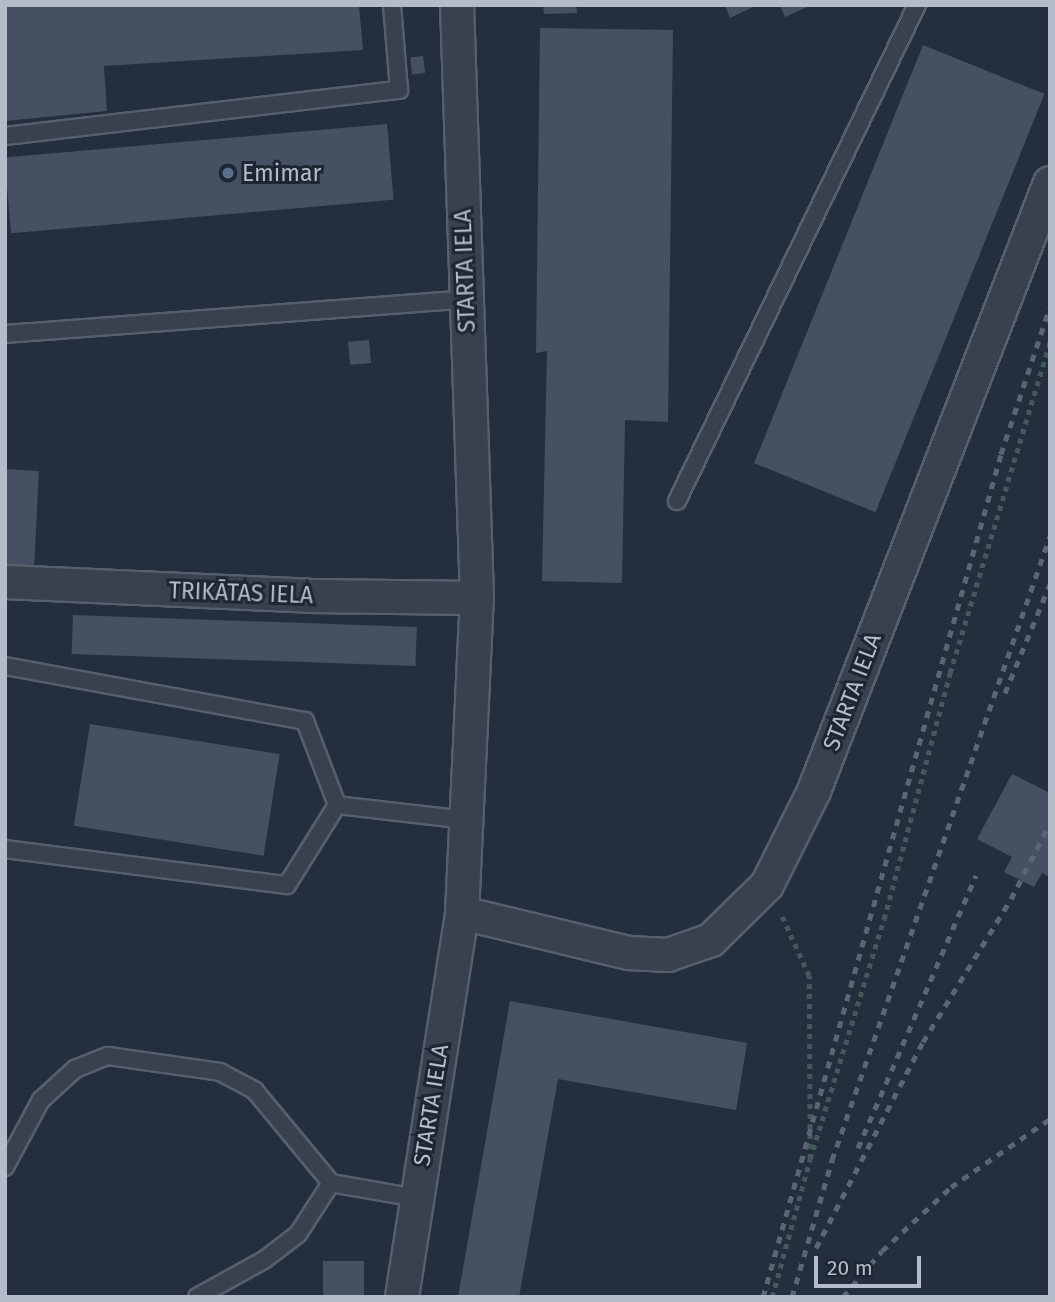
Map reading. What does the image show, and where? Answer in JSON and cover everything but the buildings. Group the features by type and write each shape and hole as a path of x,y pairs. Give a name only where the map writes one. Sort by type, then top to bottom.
{"street":[{"name":"STARTA IELA","path":"402,1297 462,913 477,598 457,5"},
{"name":"STARTA IELA","path":"462,913 629,953 668,955 711,940 767,885 814,791 1050,184"},
{"name":"TRIKĀTAS IELA","path":"5,582 310,596 477,598"}],"lane":[{"path":"5,136 399,90 392,5"},
{"path":"677,500 917,5"},
{"path":"5,334 466,299"},
{"path":"5,666 305,721 337,806"},
{"path":"337,806 467,820"},
{"path":"5,849 287,885 337,806"},
{"path":"5,1167 41,1100 75,1069 108,1056 220,1072 255,1091 331,1183 416,1198"},
{"path":"197,1297 264,1260 298,1234 331,1183"}],"path":[{"path":"772,1297 810,1159 884,919 950,673 1050,342"},
{"path":"767,885 809,976 810,1159"}],"railway":[{"path":"763,1297 1001,454 1050,307"},
{"path":"792,1297 832,1160 1050,536"},
{"path":"1005,693 1050,584"},
{"path":"816,1248 923,1042 1011,899 1050,823"},
{"path":"858,1148 976,875"},
{"path":"843,1297 882,1251 951,1187 1050,1119"}],"place":[{"name":"Emimar","path":"228,173"}]}
